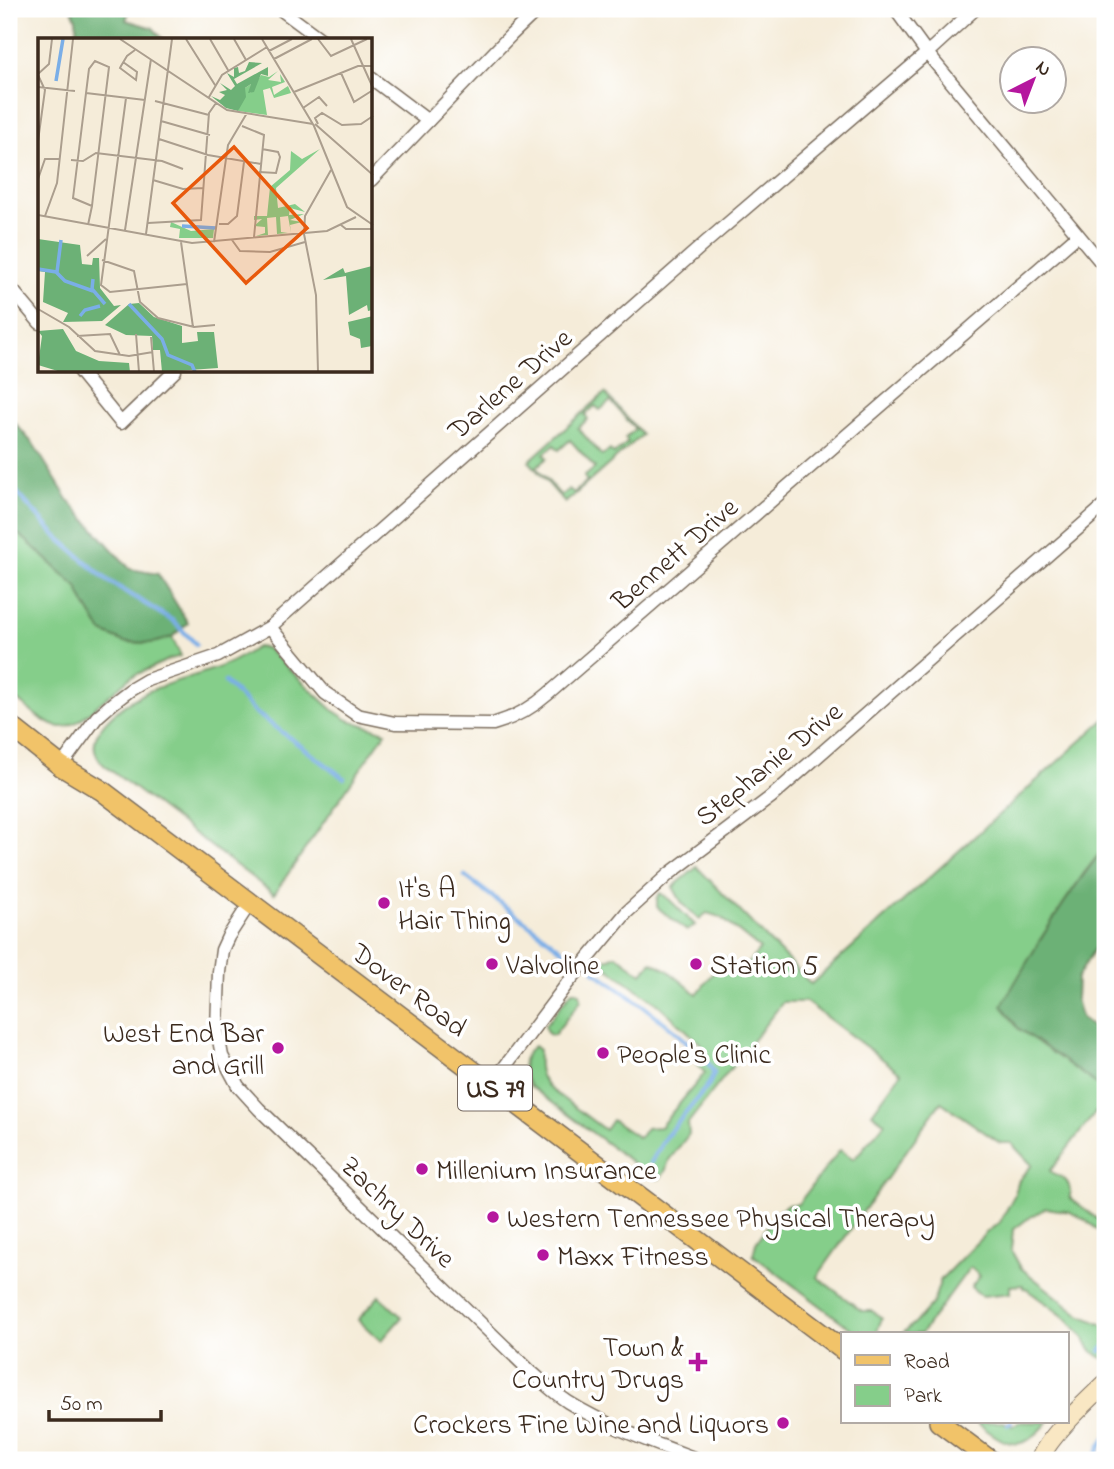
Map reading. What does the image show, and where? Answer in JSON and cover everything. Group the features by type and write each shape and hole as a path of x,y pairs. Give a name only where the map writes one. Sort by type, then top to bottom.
{"main road":[{"name":"Dover Road","path":"9,725 61,766 101,790 841,1348"},
{"path":"1068,1421 1105,1384"},
{"path":"942,1424 990,1460"},
{"path":"1040,1460 1041,1455 1066,1424"}],"street":[{"path":"280,9 319,38"},
{"path":"373,178 538,9"},
{"path":"895,9 927,53 1105,267"},
{"name":"Darlene Drive","path":"61,766 97,717 130,690 147,680 218,656 270,627 975,9"},
{"path":"373,80 428,121"},
{"name":"Bennett Drive","path":"270,627 325,693 357,715 395,723 451,724 493,724 514,717 532,708 548,695 1078,235"},
{"path":"9,286 38,321"},
{"path":"81,373 121,423 173,373"},
{"name":"Stephanie Drive","path":"491,1085 567,984 626,912 669,874 771,797 1105,505"},
{"name":"Zachry Drive","path":"250,903 222,950 219,972 218,1029 222,1056 237,1086 529,1370 565,1400 634,1436 699,1460"}],"green space":[{"path":"72,9 130,9 126,20 153,28 162,38 77,38 76,19"},
{"path":"605,393 642,435 565,503 529,461","holes":["611,401 635,429 625,438 628,442 614,454 610,450 602,456 578,428 588,419 585,415 595,406 600,410","570,440 595,468 584,477 587,481 574,493 569,489 561,496 536,467 547,458 544,454 554,445 559,450"]},
{"path":"9,416 34,445 69,501 130,569 158,574 188,623 172,637 153,643 124,642 102,632 77,587 9,527"},
{"path":"9,527 77,587 102,632 124,642 153,643 172,637 181,656 131,677 79,721 70,725 55,726 34,714 9,693"},
{"path":"257,647 266,648 334,711 348,720 386,732 274,894 105,766 97,755 95,744 105,723 137,697 221,667"},
{"path":"1105,719 1105,847 1084,873 1043,935 1003,1005 1018,1028 1105,1090 1105,1119 1096,1112 1050,1171 1068,1183 1070,1198 1105,1225 1105,1236 1070,1212 1046,1208 1013,1230 1011,1250 1021,1268 1080,1315 1105,1326 1105,1359 1094,1353 1064,1317 1023,1288 1023,1285 1010,1286 1010,1293 982,1296 971,1287 980,1276 970,1267 922,1332 904,1332 933,1303 941,1279 1000,1222 1019,1180 1032,1165 1011,1143 1000,1143 941,1102 817,1277 862,1311 872,1311 882,1318 877,1332 855,1332 753,1255 756,1243 776,1214 786,1205 798,1204 840,1150 854,1159 885,1123 872,1113 901,1073 806,1002 783,1002 688,1123 689,1134 669,1160 659,1179 653,1178 530,1086 525,1075 524,1060 534,1046 539,1050 541,1075 549,1088 605,1130 612,1120 639,1138 646,1128 660,1127 705,1073 697,1064 702,1045 659,1005 600,962 616,955 642,974 652,962 666,969 697,994 725,958 742,971 760,949 720,917 707,913 699,919 682,903 673,887 697,867 811,984"},
{"path":"1105,847 1105,931 1077,978 1076,999 1081,1017 1105,1039 1105,1090 1018,1028 1002,1005 1063,904"},
{"path":"660,893 695,925 687,931 657,907"},
{"path":"572,991 580,993 581,1000 554,1035 549,1034 545,1026"},
{"path":"379,1296 402,1317 381,1341 358,1320"},
{"path":"979,1424 1046,1424 1021,1443 996,1437"}],"waterway":[{"path":"9,484 56,536 107,580 173,621 196,644"},
{"path":"225,682 256,713 344,778"},
{"path":"465,876 568,954"},
{"path":"594,971 678,1034 703,1057 714,1073 709,1084 665,1138 651,1163"},
{"path":"1101,1351 1105,1347"},
{"path":"1096,1457 1105,1439"}],"place":[{"name":"It's A Hair Thing","path":"384,903"},
{"name":"Valvoline","path":"492,964"},
{"name":"Station 5","path":"696,964"},
{"name":"West End Bar and Grill","path":"278,1048"},
{"name":"People's Clinic","path":"603,1053"},
{"name":"Millenium Insurance","path":"422,1169"},
{"name":"Western Tennessee Physical Therapy","path":"493,1217"},
{"name":"Maxx Fitness","path":"543,1255"},
{"name":"Town & Country Drugs","path":"698,1362"},
{"name":"Crockers Fine Wine and Liquors","path":"783,1423"}]}
